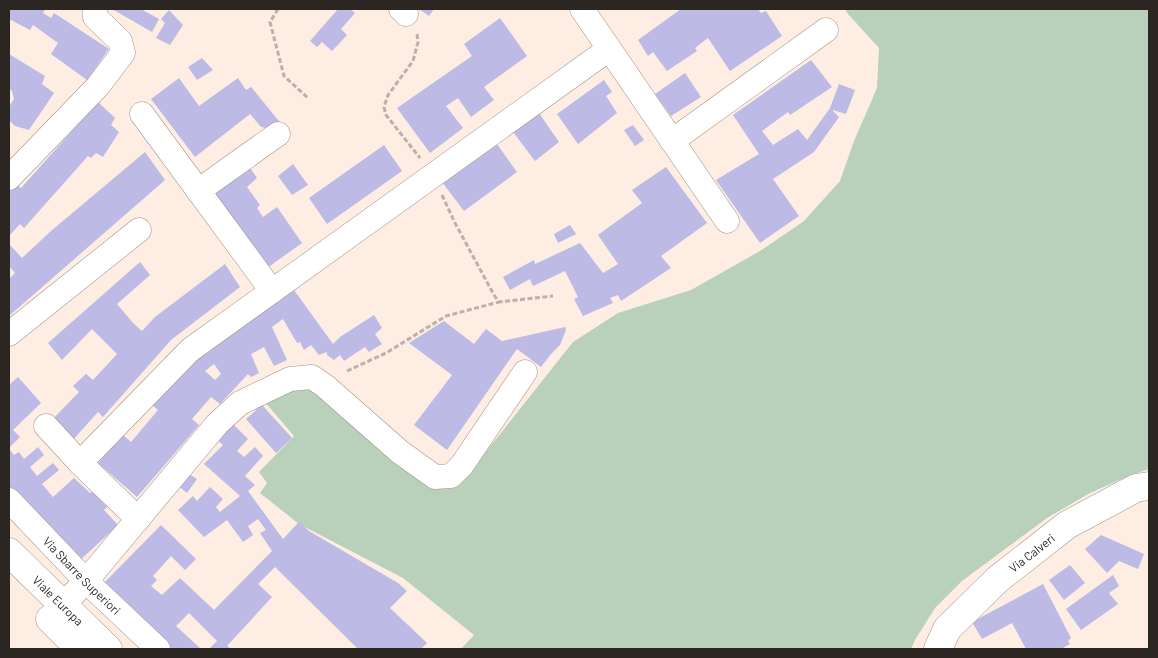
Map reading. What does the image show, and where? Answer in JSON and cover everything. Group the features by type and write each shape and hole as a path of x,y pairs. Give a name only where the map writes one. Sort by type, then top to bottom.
{"street":[{"path":"582,9 727,221"},
{"path":"9,178 98,86 123,53 120,41 91,11"},
{"path":"672,141 826,30"},
{"path":"80,463 190,350 609,49"},
{"path":"142,114 272,290"},
{"path":"198,190 278,134"},
{"path":"9,334 139,230"},
{"path":"63,605 86,581 211,431 240,403 290,379 312,377 325,386 400,452 435,477 451,476 462,465 525,372"},
{"path":"46,426 80,463 138,519"},
{"name":"Via Calveri","path":"938,649 947,629 998,579 1067,525 1136,488 1149,486"},
{"name":"Via Sbarre Superiori","path":"9,500 86,581 158,649"},
{"name":"Viale Europa","path":"9,552 108,649"},
{"name":"Viale Europa","path":"9,576 80,649"}],"path":[{"path":"278,9 270,22 284,76 308,98"},
{"path":"403,11 416,27 418,42 413,61 388,95 384,107 386,115 433,175 455,223 499,302"},
{"path":"347,371 386,353 446,316 499,302 553,296"}],"green space":[{"path":"845,9 1149,9 1149,469 1090,493 1047,518 962,581 935,608 911,649 461,649 474,635 403,578 299,524 260,493 267,483 259,472 294,436 258,394 312,377 462,482 573,342 618,313 691,290 760,251 804,221 840,181 854,141 877,88 879,48"}],"building":[{"path":"9,9 45,9 43,13 51,18 54,13 109,49 87,80 51,54 58,43 33,25 30,30 9,19"},
{"path":"112,9 141,9 159,19 152,32"},
{"path":"338,9 350,9 355,13 341,29 347,35 332,51 322,42 317,47 310,41"},
{"path":"419,9 434,9 429,16"},
{"path":"681,9 758,9 761,13 766,11 782,36 730,71 708,38 695,48 697,51 667,71 653,52 648,56 638,40"},
{"path":"169,10 183,25 170,45 156,38 165,23 161,19"},
{"path":"500,18 527,56 484,87 494,100 471,117 458,98 446,106 463,128 430,153 397,108 472,56 464,44"},
{"path":"9,54 45,76 42,84 54,93 29,130 15,126 9,120 9,107 14,99 9,88"},
{"path":"202,58 213,70 197,80 188,67"},
{"path":"811,60 832,87 790,115 788,112 762,131 773,145 798,129 807,140 830,108 839,84 855,90 846,114 833,110 839,117 814,152 773,179 799,216 760,243 716,180 759,154 733,115"},
{"path":"685,73 701,97 671,116 655,94"},
{"path":"179,78 199,106 238,78 246,90 252,88 283,126 272,129 261,127 250,114 195,157 151,99"},
{"path":"604,80 612,92 606,96 617,113 578,144 557,114"},
{"path":"98,102 115,118 111,125 119,132 103,157 96,153 91,158 88,156 24,228 20,224 9,236 9,190 15,183 21,188"},
{"path":"539,113 559,142 535,161 513,132"},
{"path":"633,125 644,140 635,146 624,130"},
{"path":"497,144 517,172 464,211 442,182"},
{"path":"384,145 402,171 327,224 309,198"},
{"path":"145,152 165,180 9,316 9,279 15,273 9,266 9,244 22,258 51,231"},
{"path":"293,164 308,185 292,195 278,176"},
{"path":"248,165 257,178 247,187 260,205 257,208 263,217 277,207 302,243 267,268 213,192"},
{"path":"666,167 707,223 661,256 671,268 621,301 618,295 610,298 613,303 583,316 574,299 578,297 565,271 533,286 530,279 510,290 503,277 534,260 535,264 580,243 603,273 618,264 598,235 642,203 632,190"},
{"path":"570,225 576,234 558,243 554,234"},
{"path":"140,262 150,275 117,304 142,331 155,317 225,264 240,287 171,340 103,417 98,412 71,442 51,421 79,392 73,386 86,374 93,380 117,354 92,329 62,360 48,343"},
{"path":"294,290 333,344 340,337 374,315 382,328 375,334 382,344 369,352 365,347 344,361 340,355 334,360 327,355 327,352 319,355 311,345 304,350 300,342 297,343 283,319 272,327 287,360 274,366 264,347 251,354 259,373 251,377 248,374 220,404 211,397 192,419 199,425 137,497 98,463 123,435 131,442 158,410 151,404 190,358","holes":["214,364 221,374 215,380 205,371"]},
{"path":"444,321 474,344 486,329 502,341 565,327 566,330 560,345 541,367 517,349 447,450 414,425 452,375 409,343"},
{"path":"18,377 41,403 13,430 20,437 9,448 9,385"},
{"path":"262,405 292,438 276,453 246,419"},
{"path":"230,421 248,439 237,451 244,457 255,447 263,456 245,476 255,485 248,491 283,539 299,522 309,531 398,583 407,591 390,608 427,643 421,649 358,649 275,567 258,584 272,597 227,646 231,649 209,649 217,641 189,613 176,626 201,649 172,649 102,585 161,525 196,559 185,570 171,556 153,576 157,580 151,586 162,595 180,578 214,610 272,551 260,533 266,530 258,519 248,526 253,535 243,542 227,520 204,537 178,510 193,496 197,501 210,487 223,499 216,507 220,512 240,496 204,464 223,445 214,437"},
{"path":"38,447 44,455 30,467 37,476 53,463 59,470 42,484 53,497 74,478 90,493 93,491 107,507 104,510 118,525 77,563 9,489 9,449 14,455 19,452 24,459"},
{"path":"186,472 197,479 187,493 177,485"},
{"path":"1101,535 1144,554 1138,569 1119,561 1107,573 1085,549"},
{"path":"1070,565 1085,583 1064,600 1049,580"},
{"path":"1113,575 1119,586 1109,593 1118,604 1081,630 1066,609"},
{"path":"1043,584 1071,638 1068,641 1070,644 1061,649 1026,649 1012,623 982,639 972,622"}]}
